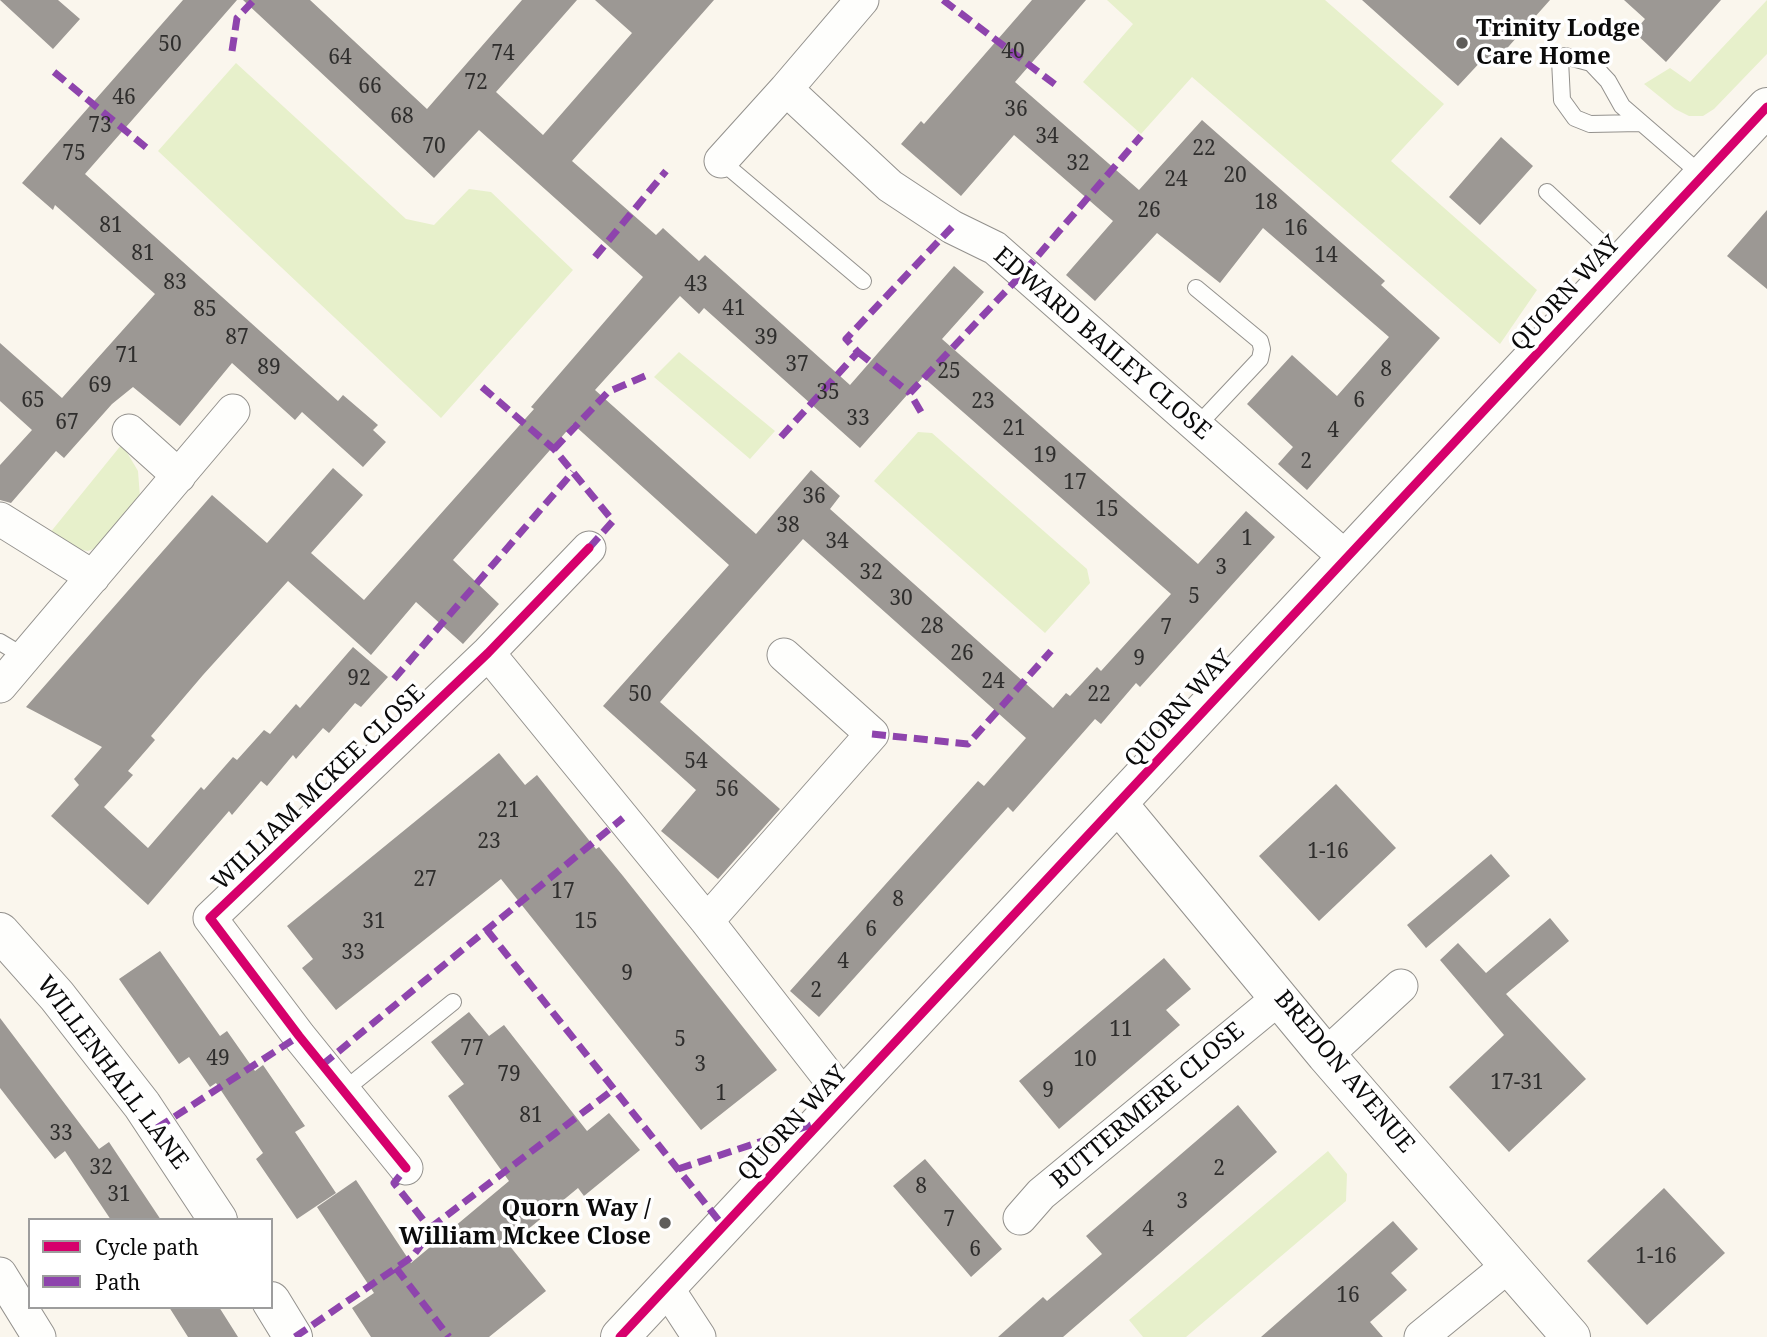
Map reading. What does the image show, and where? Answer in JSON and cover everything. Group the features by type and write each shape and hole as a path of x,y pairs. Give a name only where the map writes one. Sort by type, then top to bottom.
{"street":[{"path":"721,161 862,0"},
{"name":"EDWARD BAILEY CLOSE","path":"786,89 890,186 952,227 995,248 1345,557"},
{"name":"QUORN WAY","path":"620,1337 1119,805 1345,557 1703,176 1765,115"},
{"path":"0,686 12,649 93,577 233,411"},
{"path":"129,431 179,476"},
{"path":"0,519 93,577"},
{"name":"WILLIAM MCKEE CLOSE","path":"406,1168 210,918 488,653 589,548"},
{"path":"488,653 707,921 845,1098"},
{"path":"707,921 872,734 784,655"},
{"name":"BREDON AVENUE","path":"1119,805 1326,1055 1572,1337"},
{"name":"WILLENHALL LANE","path":"0,932 57,996 142,1105 217,1218"},
{"path":"1326,1055 1401,986"},
{"name":"BUTTERMERE CLOSE","path":"1020,1218 1041,1194 1280,997"},
{"path":"1421,1337 1509,1265"},
{"path":"0,1274 39,1337"},
{"path":"667,1289 699,1337"},
{"path":"273,1304 293,1337"}],"lane":[{"path":"1640,123 1590,124 1575,118 1562,100 1560,60 1565,55 1591,63 1608,81 1622,106 1703,176"},
{"path":"721,161 863,281"},
{"path":"1547,192 1622,262"},
{"path":"1196,288 1260,341 1262,349 1260,359 1197,426"},
{"path":"343,1091 453,1002"}],"green space":[{"path":"1107,0 1325,0 1444,104 1391,161 1537,290 1500,344 1192,77 1141,134 1083,82 1133,24"},
{"path":"1767,0 1767,54 1714,109 1703,116 1689,116 1675,109 1644,84 1670,68 1690,82"},
{"path":"236,63 406,219 434,225 469,189 491,192 573,270 441,418 158,151"},
{"path":"679,352 775,431 750,459 654,377"},
{"path":"918,432 932,433 1087,569 1090,583 1045,633 874,481"},
{"path":"122,444 138,471 140,497 114,541 88,551 73,548 49,534"},
{"path":"1328,1151 1347,1174 1346,1201 1186,1337 1143,1337 1129,1320"}],"building":[{"path":"0,0 58,0 80,19 53,49"},
{"path":"183,0 237,0 85,174 338,401 343,395 378,425 373,430 386,442 363,467 302,412 295,420 232,363 180,426 133,387 112,404 64,458 56,451 11,503 0,500 0,465 32,430 0,401 0,343 62,398 155,294 55,205 53,210 22,183"},
{"path":"243,0 310,0 427,109 522,0 577,0 496,92 543,135 632,33 595,0 714,0 572,161 656,235 663,228 699,261 705,255 850,385 954,266 984,292 942,339 1198,564 1246,511 1275,537 1140,687 1136,683 1101,724 1095,719 1013,812 1008,807 819,1017 790,991 978,781 984,786 1026,738 803,539 660,702 780,809 718,879 661,831 696,790 603,706 729,565 573,424 453,560 499,604 463,644 416,602 371,655 288,581 203,675 151,736 155,740 128,771 133,775 104,807 148,848 201,787 204,790 233,757 237,760 264,730 270,734 296,704 300,708 353,647 388,677 361,707 355,703 329,733 323,728 296,759 293,755 267,786 261,781 232,815 229,811 148,905 51,816 79,785 74,779 102,747 26,707 212,495 267,543 333,468 363,495 311,553 364,600 534,409 531,407 643,277 479,130 434,178","holes":["680,296 699,314 704,308 860,448 923,377 1171,594 1101,671 1097,667 1070,696 1066,693 1053,708 830,509 840,496 811,470 756,534 595,390"]},
{"path":"1032,0 1086,0 1015,82 1139,190 1202,120 1385,281 1381,285 1440,338 1307,490 1278,464 1293,447 1247,404 1292,355 1337,396 1389,337 1263,228 1220,283 1157,233 1095,301 1066,275 1113,221 1014,135 961,196 901,144 921,121 924,124"},
{"name":"Trinity Lodge Care Home","path":"1362,0 1550,0 1493,64 1485,57 1458,86"},
{"name":"Trinity Lodge Care Home","path":"1624,0 1721,0 1666,62 1634,32 1645,19"},
{"path":"1501,137 1533,166 1480,225 1449,197"},
{"path":"1767,210 1767,289 1727,256"},
{"path":"499,753 525,785 537,775 596,849 599,847 623,876 777,1070 701,1130 501,879 336,1010 302,968 313,959 287,926"},
{"path":"1336,784 1396,848 1319,921 1259,856"},
{"path":"1491,854 1510,876 1426,948 1407,925"},
{"path":"1550,918 1569,941 1506,994 1586,1079 1509,1152 1449,1087 1504,1035 1440,960 1458,943 1486,973"},
{"path":"160,951 220,1036 227,1031 255,1071 263,1065 305,1126 295,1132 336,1193 297,1219 256,1159 263,1153 216,1083 210,1087 189,1057 179,1064 119,979"},
{"path":"1164,958 1191,989 1166,1010 1180,1025 1059,1129 1019,1081"},
{"path":"469,1012 489,1036 504,1025 587,1131 609,1113 640,1150 584,1196 578,1188 509,1245 546,1291 489,1337 371,1337 352,1308 374,1293 317,1207 356,1180 411,1263 509,1181 448,1096 464,1084 431,1042"},
{"path":"0,1018 99,1149 109,1142 160,1218 110,1218 65,1151 55,1159 0,1088"},
{"path":"1238,1105 1277,1152 1063,1337 998,1337 1043,1297 1047,1301 1102,1254 1086,1236"},
{"path":"925,1159 1002,1249 971,1277 893,1186"},
{"path":"1664,1188 1725,1253 1647,1325 1587,1261"},
{"path":"1393,1221 1418,1249 1391,1273 1407,1290 1370,1322 1383,1337 1261,1337"},
{"path":"170,1309 220,1309 238,1337 188,1337"}],"marked path":[{"path":"232,51 237,18 254,0"},
{"path":"943,0 1057,86"},
{"path":"54,72 148,149"},
{"path":"921,412 910,393 1023,273 1141,136"},
{"path":"595,257 666,171"},
{"path":"781,437 858,352 846,339 952,227"},
{"path":"858,352 910,393"},
{"path":"554,449 608,392 645,376"},
{"path":"482,387 554,449 613,521 589,548"},
{"path":"394,679 573,472"},
{"path":"872,734 968,744 1051,651"},
{"path":"322,1065 623,818"},
{"path":"487,930 724,1227"},
{"path":"157,1128 299,1036"},
{"path":"430,1228 614,1089"},
{"path":"678,1169 814,1124"},
{"path":"295,1337 412,1257 432,1231 394,1183 406,1168"},
{"path":"396,1268 449,1337"}],"cycle path":[{"path":"620,1337 1767,107"},
{"path":"406,1168 299,1036 210,918 488,653 589,548"}],"place":[{"name":"Trinity Lodge Care Home","path":"1462,43"},
{"name":"Quorn Way / William Mckee Close","path":"665,1223"}]}
